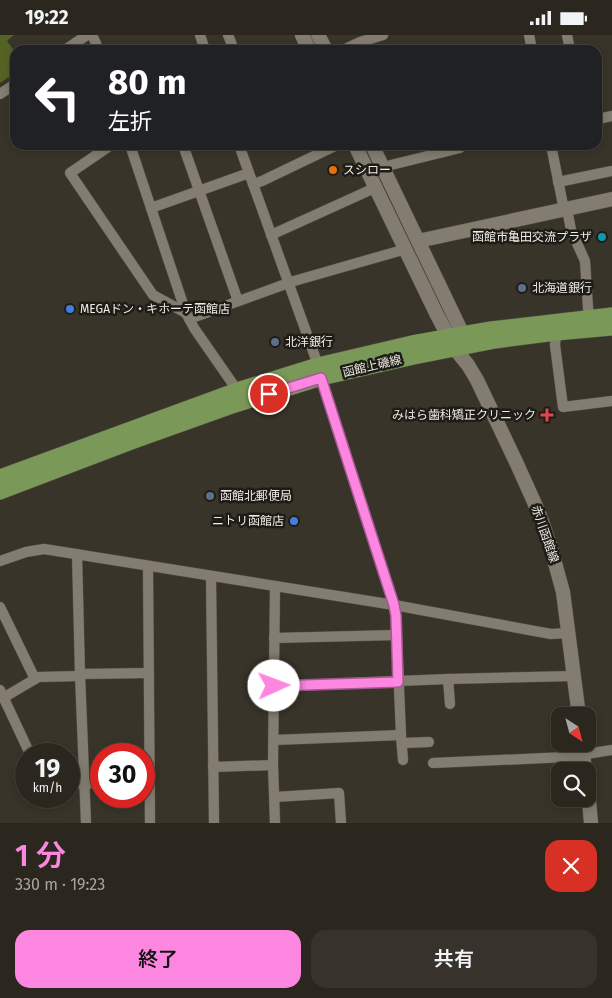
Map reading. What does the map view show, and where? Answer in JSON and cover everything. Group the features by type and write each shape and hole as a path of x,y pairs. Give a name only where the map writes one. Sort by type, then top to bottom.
{"main road":[{"path":"357,150 436,313 459,342"},
{"name":"赤川函館線","path":"374,150 418,241 468,365 539,513 563,592 578,707"},
{"path":"418,241 612,199"},
{"name":"函館上磯線","path":"459,342 491,329 612,315"},
{"name":"函館上磯線","path":"0,492 319,372 412,343 495,341 612,328"},
{"name":"函館上磯線","path":"0,477 237,390 319,372"},
{"path":"590,807 591,823"}],"street":[{"path":"72,45 87,35"},
{"path":"354,45 383,35"},
{"path":"104,150 70,173 153,295 187,316 238,301 288,283 406,249"},
{"path":"132,150 187,316 237,390"},
{"path":"185,150 238,301"},
{"path":"241,150 292,290 394,605 403,760"},
{"path":"253,184 327,150"},
{"path":"383,168 452,150"},
{"path":"552,150 558,182 571,230 585,261 590,317"},
{"path":"558,182 612,171"},
{"path":"151,208 249,173"},
{"path":"272,235 368,191 375,186"},
{"path":"556,333 555,345 563,407 612,401"},
{"path":"0,561 26,552 44,549 394,605 551,634 569,633"},
{"path":"76,554 86,823"},
{"path":"148,566 148,743"},
{"path":"211,576 214,823"},
{"path":"274,823 275,586"},
{"path":"0,607 35,679"},
{"path":"274,638 397,635"},
{"path":"25,743 2,694 38,677 149,673"},
{"path":"274,686 574,676"},
{"path":"448,679 450,704"},
{"path":"274,740 402,739 429,742"},
{"path":"596,749 612,750"},
{"path":"433,763 567,757 575,753"},
{"path":"213,767 274,765"},
{"path":"80,784 90,784"},
{"path":"275,797 339,793 341,823"},
{"path":"149,808 150,823"}],"green space":[{"path":"0,35 14,35 7,41 10,45 10,76 0,83"}],"place":[{"name":"スシロー","path":"333,170"},
{"name":"函館市亀田交流プラザ","path":"602,237"},
{"name":"北海道銀行","path":"522,288"},
{"name":"MEGAドン・キホーテ函館店","path":"70,309"},
{"name":"北洋銀行","path":"275,342"},
{"name":"みはら歯科矯正クリニック","path":"547,415"},
{"name":"函館北郵便局","path":"210,496"},
{"name":"ニトリ函館店","path":"294,521"}],"route":[{"path":"269,394 321,378 394,605 398,682 274,686"}]}
